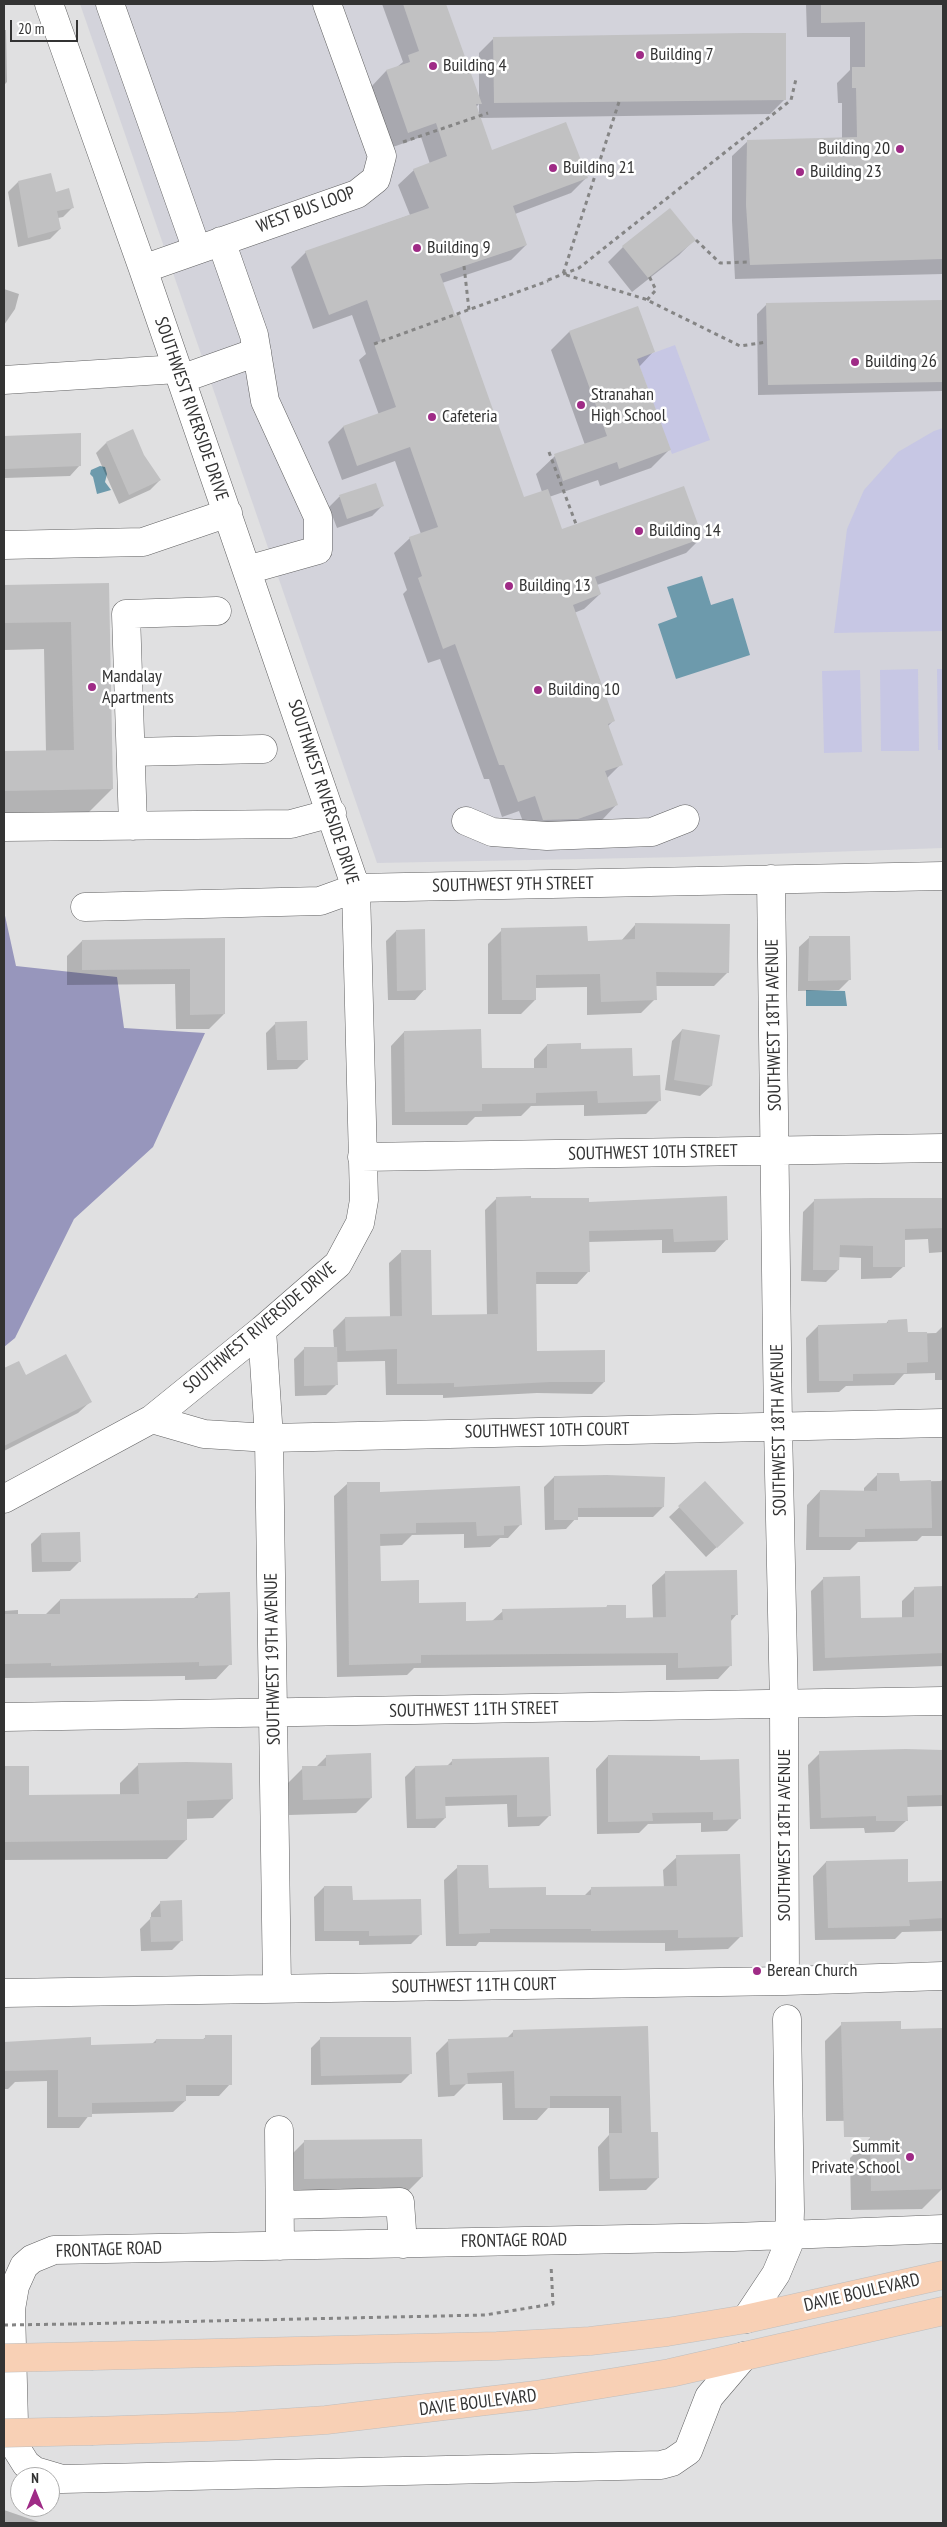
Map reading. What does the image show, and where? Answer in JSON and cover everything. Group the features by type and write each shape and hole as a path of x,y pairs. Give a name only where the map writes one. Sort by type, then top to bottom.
{"main road":[{"name":"DAVIE BOULEVARD","path":"4,2358 545,2344 629,2337 746,2319 943,2275"},
{"name":"DAVIE BOULEVARD","path":"4,2433 280,2424 432,2409 584,2388 670,2373 943,2311"}],"street":[{"name":"SOUTHWEST RIVERSIDE DRIVE","path":"4,1499 152,1419 262,1330 338,1264 360,1223 364,1200 356,888 332,813 228,513 49,4"},
{"path":"110,4 209,246 254,335 265,401 318,517 318,550 247,570"},
{"name":"WEST BUS LOOP","path":"143,269 358,194 376,179 382,156 327,4"},
{"path":"4,380 179,374 257,352"},
{"path":"4,544 143,542 228,513"},
{"path":"133,826 126,614 217,611"},
{"path":"131,752 263,749"},
{"path":"4,827 291,824 332,813"},
{"path":"466,821 492,832 547,836 652,832 685,819"},
{"name":"SOUTHWEST 9TH STREET","path":"85,907 320,901 356,888 943,876"},
{"name":"SOUTHWEST 18TH AVENUE","path":"771,879 776,1151 778,1426 784,1705 785,1981"},
{"name":"SOUTHWEST 10TH STREET","path":"362,1157 943,1148"},
{"name":"SOUTHWEST 19TH AVENUE","path":"262,1330 269,1438 277,1988"},
{"name":"SOUTHWEST 10TH COURT","path":"152,1419 204,1434 269,1438 943,1423"},
{"name":"SOUTHWEST 11TH STREET","path":"4,1717 943,1701"},
{"name":"SOUTHWEST 11TH COURT","path":"4,1993 785,1981 943,1976"},
{"path":"746,2319 776,2274 786,2252 790,2235 787,2019"},
{"path":"279,2130 280,2246"},
{"path":"280,2205 400,2202 402,2244"},
{"name":"FRONTAGE ROAD","path":"744,2356 709,2397 688,2451 672,2462 661,2465 53,2478 26,2464 16,2448 11,2309 15,2286 24,2266 42,2254 65,2250 790,2235 943,2229"}],"path":[{"path":"374,344 579,268 791,100 796,79"},
{"path":"563,274 618,102"},
{"path":"400,143 488,113"},
{"path":"696,240 720,263 750,262"},
{"path":"464,266 469,310"},
{"path":"563,274 647,300 740,346 767,342"},
{"path":"647,300 656,290 649,276"},
{"path":"549,452 576,524"},
{"path":"4,2325 485,2314 553,2304 551,2263"}],"shaded area":[{"name":"Stranahan High School","path":"80,4 943,4 943,848 685,857 377,863"},
{"path":"675,345 710,440 672,454 637,359"},
{"path":"943,428 943,631 834,633 847,529 864,490 898,452 934,431"},
{"path":"100,466 105,467 107,474 105,482 111,490 97,494 93,477 90,474 91,470"},
{"path":"702,576 711,605 733,598 750,655 676,679 658,624 677,617 667,587"},
{"path":"918,669 919,751 881,751 880,670"},
{"path":"937,669 943,669 943,750 938,750"},
{"path":"860,670 862,752 824,753 822,671"},
{"path":"4,911 16,966 117,977 124,1028 205,1033 153,1147 74,1219 15,1338 4,1347"},
{"path":"806,990 845,991 847,1006 806,1006"}],"building":[{"path":"403,4 446,4 482,104 476,104 492,150 566,122 588,178 513,206 527,245 440,274 455,315 459,314 524,497 548,489 562,529 684,486 703,538 595,577 601,594 573,605 615,721 608,724 623,765 605,771 618,805 578,819 543,820 535,796 518,802 504,765 499,765 455,644 443,649 418,578 422,576 409,537 438,527 410,447 357,466 343,426 396,407 374,344 381,341 367,300 329,315 305,251 429,208 413,169 447,156 436,123 408,133 386,70 410,62 408,55 419,51"},
{"name":"Building 20","path":"821,4 943,4 943,259 750,265 746,205 747,140 857,137 856,88 852,88 852,67 865,67 865,22 821,23"},
{"name":"Building 7","path":"786,33 786,100 494,103 493,37"},
{"path":"51,173 56,192 69,188 74,208 57,211 61,229 28,238 18,181"},
{"path":"670,208 696,240 648,278 622,246"},
{"name":"Building 26","path":"943,300 943,382 768,385 766,303"},
{"path":"638,306 655,352 637,359 671,450 619,469 617,462 563,481 554,454 607,436 569,331"},
{"path":"133,429 144,455 161,480 129,495 106,442"},
{"path":"81,433 81,466 4,469 4,436"},
{"path":"376,483 384,506 347,519 339,495"},
{"name":"Mandalay Apartments","path":"109,583 113,789 4,791 4,751 74,750 71,622 4,623 4,585"},
{"path":"635,923 730,924 729,973 656,972 657,1000 601,1002 600,974 536,975 536,1000 502,1000 501,928 587,926 588,941 635,939"},
{"path":"425,929 426,990 397,991 396,930"},
{"path":"809,936 850,936 851,980 808,981"},
{"path":"225,938 225,1014 190,1015 190,969 82,970 82,940"},
{"path":"307,1021 308,1060 277,1060 275,1022"},
{"path":"481,1029 482,1068 547,1068 547,1044 581,1043 581,1049 632,1048 633,1076 660,1075 661,1101 598,1103 597,1091 536,1093 536,1103 482,1104 482,1111 405,1112 404,1031"},
{"path":"682,1029 720,1035 712,1086 674,1080"},
{"path":"531,1196 531,1198 589,1198 589,1202 727,1196 728,1240 674,1242 673,1229 589,1231 590,1272 536,1272 537,1351 605,1350 605,1382 550,1382 454,1387 454,1383 397,1384 397,1349 346,1351 345,1317 402,1316 401,1250 431,1250 432,1315 498,1314 496,1197"},
{"path":"943,1198 943,1228 905,1229 905,1267 873,1267 873,1246 840,1245 839,1270 813,1270 814,1199"},
{"path":"907,1319 908,1332 927,1332 928,1362 907,1363 907,1373 853,1374 853,1381 819,1381 818,1325 888,1323 888,1320"},
{"path":"304,1347 337,1347 338,1385 304,1386"},
{"path":"66,1354 92,1402 4,1446 4,1368 19,1361 26,1375"},
{"path":"877,1473 899,1473 900,1481 931,1480 932,1528 865,1529 865,1537 819,1537 820,1490 877,1491"},
{"path":"554,1476 665,1477 664,1507 578,1508 578,1520 554,1520"},
{"path":"705,1481 744,1523 717,1548 678,1506"},
{"path":"347,1482 380,1482 380,1492 520,1486 522,1525 504,1526 504,1535 477,1536 476,1522 416,1523 416,1533 380,1534 381,1581 419,1580 419,1603 466,1602 466,1621 503,1620 502,1609 607,1607 607,1605 626,1605 626,1618 666,1617 665,1571 737,1570 738,1615 731,1615 732,1666 678,1668 678,1653 421,1655 421,1663 349,1665"},
{"path":"80,1532 81,1562 42,1562 41,1533"},
{"path":"860,1576 861,1618 914,1617 914,1587 943,1586 943,1653 825,1658 823,1577"},
{"path":"230,1592 232,1665 199,1666 199,1662 51,1666 51,1663 4,1664 4,1614 60,1614 60,1599 198,1598 198,1593"},
{"path":"943,1750 943,1795 907,1796 908,1821 876,1821 876,1816 821,1818 819,1751"},
{"path":"371,1753 372,1798 303,1800 302,1766 326,1766 326,1755"},
{"path":"608,1755 700,1756 700,1760 739,1759 741,1819 713,1820 713,1812 652,1813 653,1821 608,1822"},
{"path":"549,1757 551,1816 517,1817 517,1795 445,1797 446,1818 416,1819 415,1766 452,1765 452,1759"},
{"path":"138,1763 232,1763 233,1799 187,1801 187,1840 4,1842 4,1766 29,1766 29,1795 139,1794"},
{"path":"740,1854 743,1937 678,1938 678,1930 591,1931 591,1929 490,1929 490,1933 459,1934 457,1865 488,1865 489,1888 546,1887 546,1895 591,1895 591,1887 677,1886 676,1855"},
{"path":"908,1859 908,1882 943,1881 943,1918 909,1920 910,1926 828,1928 826,1861"},
{"path":"324,1886 352,1886 353,1900 421,1899 422,1935 369,1936 369,1931 324,1931"},
{"path":"182,1900 183,1941 151,1942 150,1917 161,1917 160,1901"},
{"path":"901,2021 901,2029 943,2028 943,2189 871,2191 870,2137 844,2137 841,2022"},
{"path":"648,2026 651,2132 658,2132 659,2178 610,2179 609,2133 622,2133 621,2096 550,2096 550,2108 515,2108 514,2071 467,2073 468,2084 450,2085 448,2039 513,2037 513,2030"},
{"path":"205,2035 232,2035 232,2085 186,2085 186,2101 92,2103 92,2117 58,2117 58,2070 4,2071 4,2042 91,2037 91,2045 156,2043 156,2039 205,2039"},
{"path":"320,2037 411,2037 412,2074 321,2076"},
{"path":"422,2139 423,2177 304,2179 304,2140"}],"place":[{"name":"Building 7","path":"640,55"},
{"name":"Building 4","path":"433,66"},
{"name":"Building 20","path":"900,149"},
{"name":"Building 21","path":"553,168"},
{"name":"Building 23","path":"800,172"},
{"name":"Building 9","path":"417,248"},
{"name":"Building 26","path":"855,362"},
{"name":"Stranahan High School","path":"581,405"},
{"name":"Cafeteria","path":"432,417"},
{"name":"Building 14","path":"639,531"},
{"name":"Building 13","path":"509,586"},
{"name":"Mandalay Apartments","path":"92,687"},
{"name":"Building 10","path":"538,690"},
{"name":"Berean Church","path":"757,1971"},
{"name":"Summit Private School","path":"910,2157"}]}
